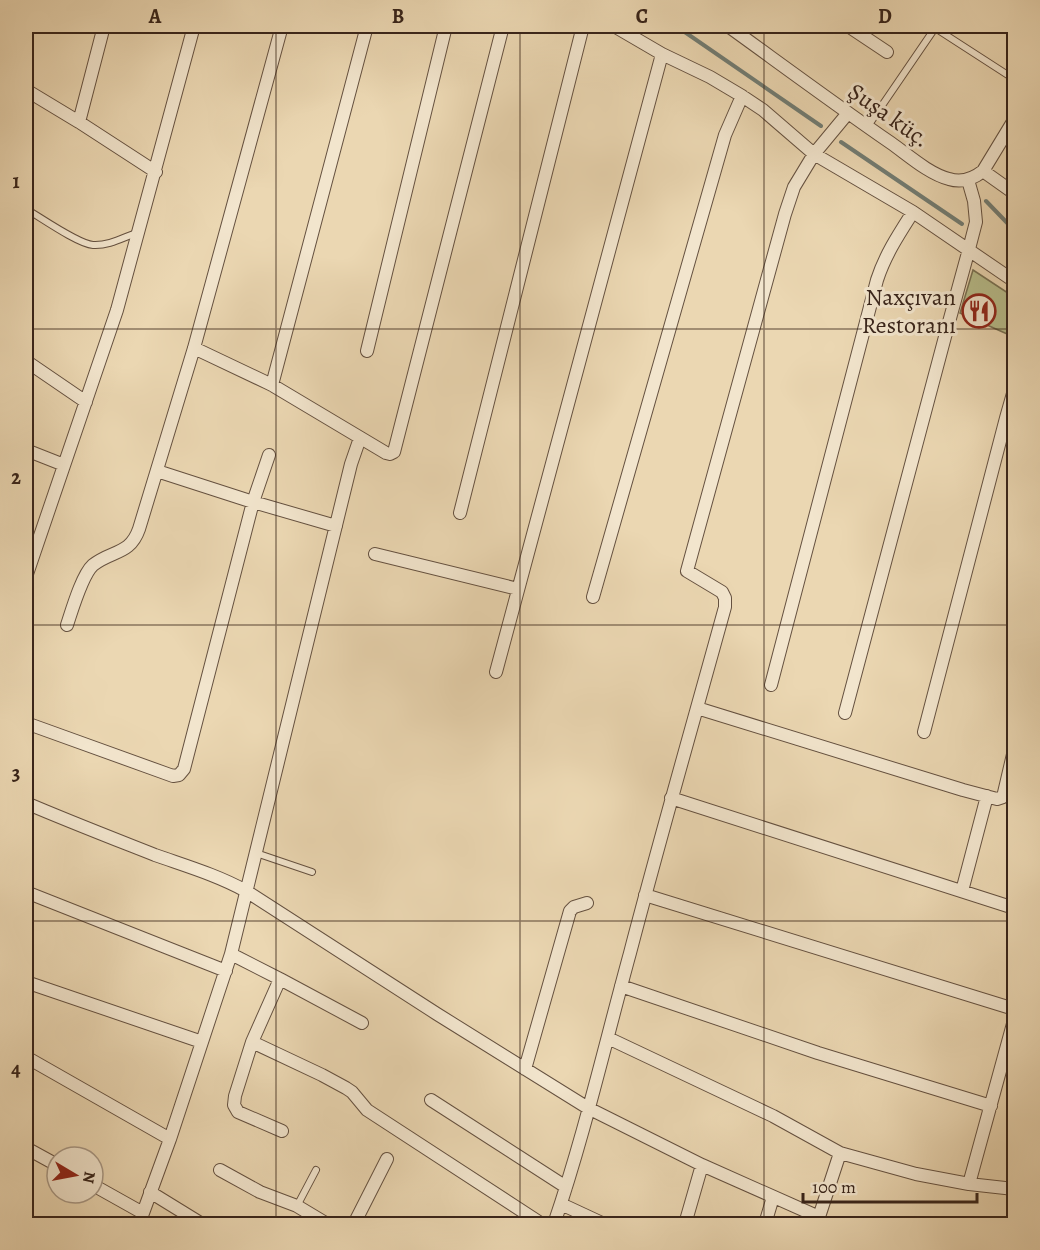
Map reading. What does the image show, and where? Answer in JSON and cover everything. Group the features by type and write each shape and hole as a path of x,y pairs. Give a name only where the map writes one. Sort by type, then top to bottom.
{"street":[{"path":"79,122 104,26"},
{"path":"26,577 31,539 64,465 117,310 194,26"},
{"path":"67,625 86,575 92,566 128,548 135,540 194,348 282,26"},
{"path":"272,385 367,26"},
{"path":"368,351 446,26"},
{"path":"194,348 272,385 386,453 394,452 503,26"},
{"path":"460,513 583,26"},
{"path":"614,26 742,96 763,110 814,154 913,212 1014,281"},
{"name":"Şuşa küç.","path":"728,26 939,176 958,181 968,180"},
{"path":"848,26 887,52"},
{"path":"496,672 662,54"},
{"path":"26,90 156,172"},
{"path":"593,597 725,135 742,96"},
{"path":"554,1224 608,1038 671,798 725,607 722,592 687,571 794,187 814,154 849,113"},
{"path":"845,714 976,222 974,201 968,180 983,171 1014,120"},
{"path":"983,171 1014,193"},
{"path":"771,685 877,280 890,249 913,212"},
{"path":"26,361 86,402"},
{"path":"924,732 1014,390"},
{"path":"105,1194 141,1219 231,954 353,458 360,438"},
{"path":"26,450 64,465"},
{"path":"26,723 173,776 179,776 184,769 253,502 269,455"},
{"path":"157,471 336,526"},
{"path":"375,554 518,589"},
{"path":"698,708 997,799 1003,796 1014,750"},
{"path":"962,891 987,796"},
{"path":"671,798 1014,908"},
{"path":"26,803 90,830 230,882 588,1108 818,1221 840,1153"},
{"path":"26,891 226,971"},
{"path":"645,895 1014,1009"},
{"path":"525,1069 570,911 574,907 587,903"},
{"path":"231,954 362,1023"},
{"path":"280,979 252,1042 234,1105 238,1112 282,1131"},
{"path":"26,982 202,1042"},
{"path":"621,986 818,1053 992,1106"},
{"path":"969,1185 1014,1020"},
{"path":"608,1038 773,1116 840,1153 916,1174 969,1185 1014,1189"},
{"path":"252,1042 346,1088 367,1110 542,1224"},
{"path":"26,1057 170,1138"},
{"path":"431,1100 566,1187"},
{"path":"26,1148 45,1158"},
{"path":"354,1224 387,1159"},
{"path":"685,1224 702,1165"},
{"path":"220,1170 260,1192 297,1206 327,1224"},
{"path":"150,1192 201,1224"},
{"path":"765,1224 773,1197"},
{"path":"561,1204 604,1224"}],"lane":[{"path":"867,127 933,27 1014,79"},
{"path":"26,209 79,241 90,245 116,241 139,232"},
{"path":"256,853 312,872"},
{"path":"297,1206 316,1170"}],"green space":[{"path":"973,270 1014,297 1014,337 960,313"}],"waterway":[{"path":"676,26 821,126"},
{"path":"841,142 962,224"},
{"path":"986,201 1014,230"}],"place":[{"name":"Naxçıvan Restoranı","path":"979,311"}]}
